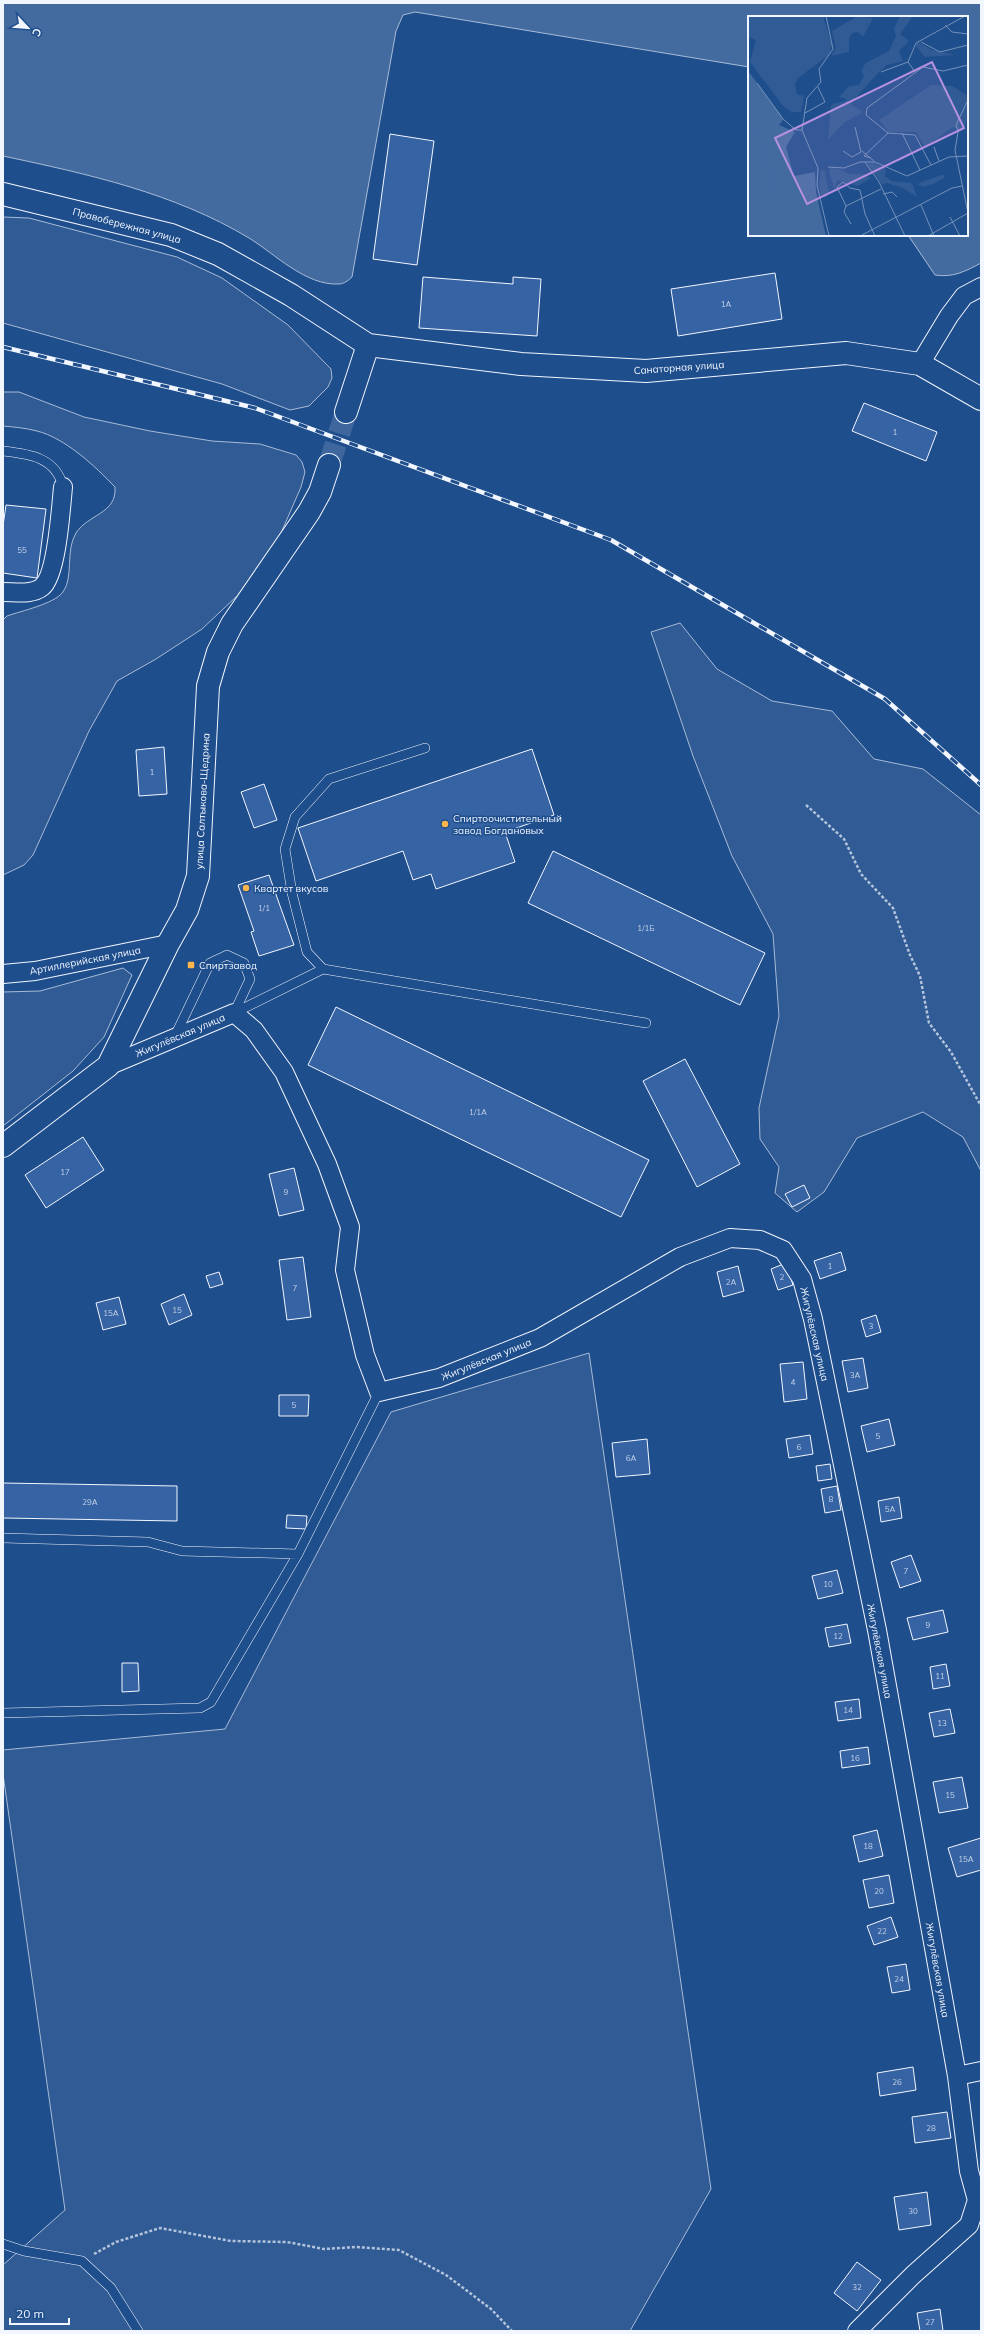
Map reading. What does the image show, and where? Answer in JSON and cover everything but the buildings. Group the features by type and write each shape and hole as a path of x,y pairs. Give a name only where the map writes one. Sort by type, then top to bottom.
{"main road":[{"name":"Правобережная улица","path":"3,194 171,235 218,254 292,295 368,345"},
{"name":"Санаторная улица","path":"368,345 521,364 646,371 846,354 920,364 981,399"},
{"path":"346,412 368,345"},
{"name":"улица Салтыкова-Щедрина","path":"3,1146 108,1066 168,944 187,910 198,876 208,686 218,652 232,624 309,512 320,492 329,465"}],"street":[{"path":"920,364 949,316 964,296 981,287"},
{"path":"3,592 32,592 44,586 55,562 63,487"},
{"name":"Артиллерийская улица","path":"3,974 36,970 168,944"},
{"name":"Жигулёвская улица","path":"108,1066 234,1012 254,1030 284,1072 327,1164 350,1227 345,1270 365,1355 379,1392 439,1378 540,1338 680,1257 730,1238 760,1240 783,1250 802,1279 813,1319 878,1638 957,2076 969,2171 977,2200 969,2225 913,2275 857,2331"},
{"path":"957,2076 981,2072"}],"lane":[{"path":"3,451 32,455 53,467 61,476 63,487"},
{"path":"323,969 307,952 292,893 285,849 295,817 329,779 425,748"},
{"path":"175,1036 210,963 227,955 244,963 250,979 234,1012"},
{"path":"234,1012 323,969 646,1023"},
{"path":"3,1713 200,1708 211,1702 298,1554 379,1392"},
{"path":"3,1538 148,1542 182,1551 298,1554"},
{"path":"3,2244 24,2251 82,2261 111,2288 138,2331"}],"path":[{"path":"806,805 844,839 862,874 894,908 910,955 920,976 929,1023 951,1052 981,1106"},
{"path":"82,2261 116,2242 160,2228 231,2241 287,2242 324,2249 356,2247 399,2250 446,2275 491,2309 512,2331"}],"shaded area":[{"path":"3,3 981,3 981,263 965,271 948,276 935,275 909,236 968,236 968,16 748,16 748,67 415,12 403,15 396,31 352,277 345,283 339,284 315,280 303,275 249,238 220,222 161,197 98,178 3,156"},
{"path":"3,217 29,218 177,257 222,278 288,325 331,369 332,378 328,387 309,406 290,410 222,384 3,323"},
{"path":"3,392 19,392 84,417 150,431 212,441 260,444 296,455 302,462 305,472 301,487 281,533 238,595 202,629 156,659 117,681 89,731 33,855 24,865 3,875 3,620 7,616 45,604 63,592 68,579 71,548 76,533 87,522 107,508 114,496 115,487 89,462 69,446 58,440 37,431 3,426"},
{"path":"680,623 717,669 772,701 832,711 874,759 923,769 981,815 981,1171 963,1137 923,1112 857,1138 824,1192 797,1212 775,1193 779,1167 760,1139 759,1108 779,1016 773,934 732,856 693,756 651,632"},
{"path":"123,968 132,975 104,1037 73,1071 3,1126 3,992 40,991"},
{"path":"589,1353 711,2189 630,2331 3,2331 3,2265 65,2210 3,1774 3,1750 225,1729 391,1412"}],"tunnel":[{"path":"329,465 346,412"}],"railway":[{"path":"3,347 255,408 611,540 885,699 981,785"}],"place":[{"name":"Спиртоочистительный завод Богдановых","path":"445,824"},
{"name":"Квартет вкусов","path":"246,888"},
{"name":"Спиртзавод","path":"191,965"}]}
